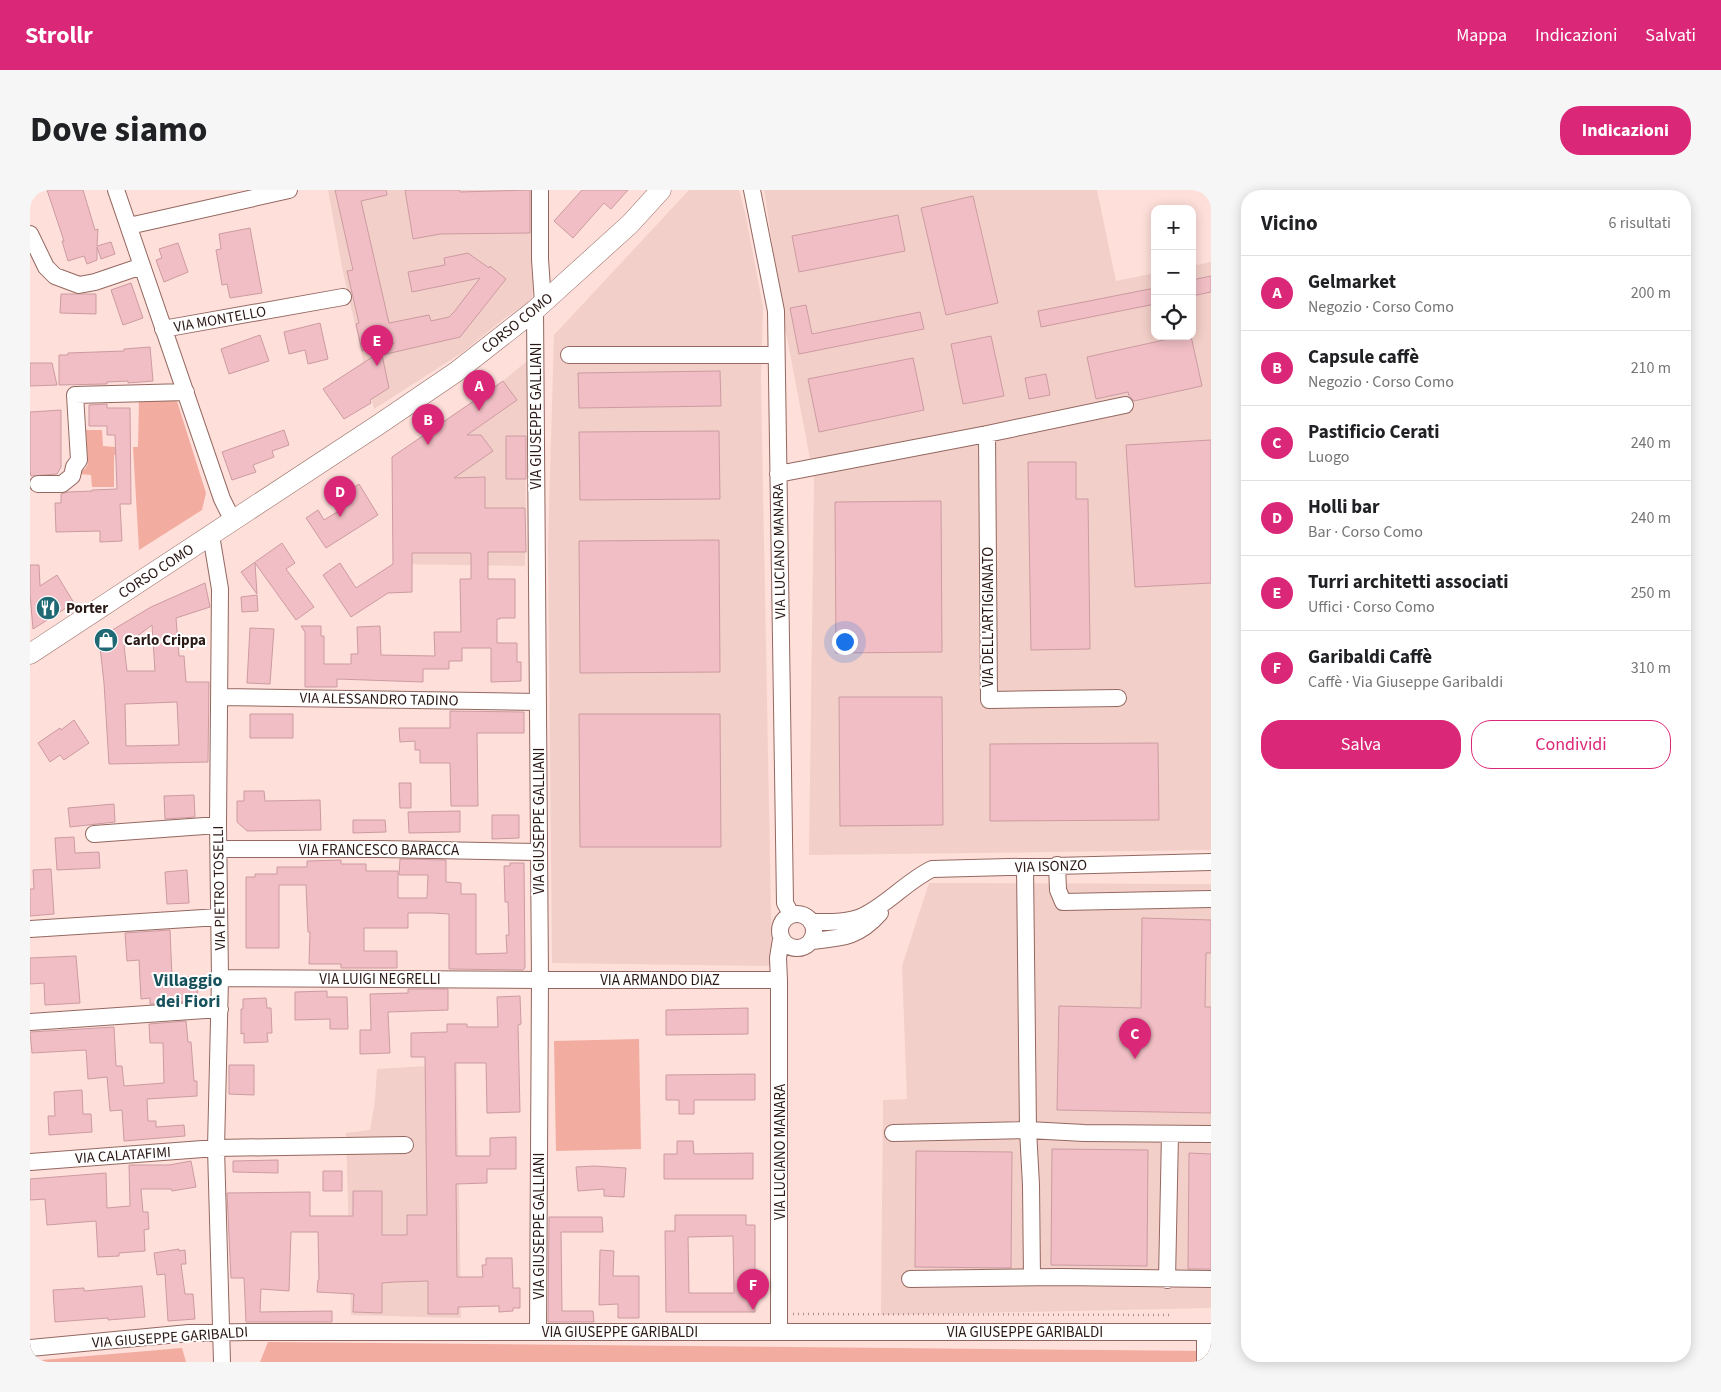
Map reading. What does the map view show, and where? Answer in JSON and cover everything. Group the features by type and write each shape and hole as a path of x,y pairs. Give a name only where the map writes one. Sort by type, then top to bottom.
{"main road":[{"name":"CORSO COMO","path":"30,654 456,372 539,307 630,224 661,190"}],"street":[{"name":"VIA MONTELLO","path":"116,190 163,329 343,298"},
{"path":"129,226 289,190"},
{"name":"VIA GIUSEPPE GALLIANI","path":"538,1331 540,190"},
{"name":"VIA LUCIANO MANARA","path":"752,190 776,311 785,902 791,914"},
{"path":"30,234 46,267 55,276 79,285 95,282 142,266"},
{"path":"163,329 222,499 233,521"},
{"path":"569,355 776,355"},
{"path":"38,484 62,484 72,476 79,460 76,395 186,392"},
{"path":"778,474 1125,405"},
{"name":"VIA DELL'ARTIGIANATO","path":"986,434 989,700 1118,698"},
{"name":"VIA PIETRO TOSELLI","path":"211,535 220,589 218,825 220,1009 216,1148 222,1362"},
{"name":"VIA ALESSANDRO TADINO","path":"220,697 538,702"},
{"path":"94,834 218,825"},
{"name":"VIA FRANCESCO BARACCA","path":"219,849 381,849 539,852"},
{"name":"VIA ISONZO","path":"812,922 839,922 863,916 918,876 932,869 1211,862"},
{"path":"1058,866 1058,890 1063,902 1211,899"},
{"path":"1025,867 1032,1277"},
{"name":"VIA ISONZO","path":"804,945 844,937 861,930 876,917 898,892"},
{"path":"779,976 788,956 804,945 814,932 812,922 805,915 791,914 780,924 781,939 788,946 804,945"},
{"path":"30,929 219,916"},
{"name":"VIA LUCIANO MANARA","path":"779,1332 778,958 781,939"},
{"name":"VIA ARMANDO DIAZ","path":"540,980 779,976"},
{"name":"VIA LUIGI NEGRELLI","path":"220,978 540,980"},
{"path":"30,1022 220,1009"},
{"path":"893,1133 1028,1130 1211,1134"},
{"path":"1167,1280 1170,1134"},
{"name":"VIA CALATAFIMI","path":"30,1162 216,1148 404,1145"},
{"path":"910,1279 1032,1277 1211,1279"},
{"name":"VIA GIUSEPPE GARIBALDI","path":"30,1348 189,1333 220,1332 1208,1332"},
{"path":"1206,1362 1208,1332"}],"path":[{"path":"779,1314 1172,1315"}],"shaded area":[{"path":"328,190 539,190 532,300 505,318 463,352 374,409 342,267"},
{"path":"689,190 739,190 763,307 761,382 772,966 552,963 548,544 554,335"},
{"path":"764,190 1097,190 1116,281 1151,274 1151,340 1196,340 1196,265 1211,262 1211,850 809,855 814,480 784,322"},
{"path":"527,361 525,566 395,564 392,457 503,381"},
{"path":"176,398 206,493 202,510 139,550 133,447 138,447 139,399"},
{"path":"86,430 102,430 103,446 127,448 128,455 114,455 114,487 92,487 91,475 80,474 80,471 85,469 88,464"},
{"path":"929,883 1211,884 1211,1308 881,1315 883,1100 907,1099 902,966"},
{"path":"639,1039 641,1149 556,1151 554,1041"},
{"path":"457,1064 461,1318 351,1315 346,1133 370,1130 375,1100 377,1069"},
{"path":"268,1342 1211,1351 1211,1362 260,1362"},
{"path":"182,1348 186,1362 30,1362 30,1361"}],"building":[{"path":"47,190 83,190 95,230 98,229 97,246 111,242 115,254 101,259 97,247 97,260 87,264 84,256 68,261 62,241 64,241"},
{"path":"335,190 386,190 387,195 361,201 389,323 429,315 431,321 449,317 454,312 480,278 412,292 408,272 445,265 444,258 468,253 489,268 490,266 506,279 460,337 382,355 389,388 370,400 371,403 344,419 323,389 394,343 362,351 356,324 359,323 347,271 353,270"},
{"path":"405,190 459,190 460,192 530,190 530,233 440,234 413,239"},
{"path":"582,190 628,190 611,209 604,203 573,238 554,221"},
{"path":"973,196 998,303 946,315 921,208"},
{"path":"898,215 905,251 799,272 792,236"},
{"path":"250,228 262,293 230,298 227,284 222,285 216,250 221,249 219,234"},
{"path":"178,243 188,272 164,282 156,260 162,258 159,249"},
{"path":"1211,276 1211,292 1196,295 1196,279"},
{"path":"131,283 143,318 123,325 111,290"},
{"path":"1151,289 1151,305 1041,327 1038,311"},
{"path":"61,294 96,294 96,314 60,313"},
{"path":"806,305 812,334 920,312 924,329 799,354 790,308"},
{"path":"320,323 328,359 308,364 305,350 289,354 284,332"},
{"path":"260,335 269,361 229,374 221,349"},
{"path":"991,336 1004,396 963,404 951,344"},
{"path":"1164,340 1192,340 1202,386 1134,401 1128,392 1096,399 1087,357"},
{"path":"150,347 153,381 59,385 59,355 124,351 124,349"},
{"path":"913,358 924,410 819,432 808,379"},
{"path":"30,363 52,363 57,385 30,386"},
{"path":"720,371 721,406 579,408 578,373"},
{"path":"1046,374 1050,395 1029,399 1025,378"},
{"path":"503,381 517,400 467,435 481,435 493,451 454,478 485,477 485,508 525,508 526,552 488,552 488,579 515,579 515,618 497,619 497,643 517,643 517,662 521,662 521,681 491,682 491,648 462,648 462,661 449,661 449,669 423,669 423,682 337,679 337,687 305,687 305,632 301,626 321,626 321,636 324,636 324,664 351,664 351,654 358,654 357,627 380,626 381,655 435,656 434,632 461,632 460,579 471,579 471,553 412,553 412,592 388,593 351,617 323,575 340,563 356,588 393,564 392,457"},
{"path":"107,404 107,408 130,408 131,504 120,504 122,541 100,542 100,531 56,532 55,503 61,503 61,494 68,492 117,489 115,435 107,435 107,426 89,426 89,405"},
{"path":"61,410 61,467 57,474 31,476 30,412"},
{"path":"284,430 289,445 272,451 274,457 253,465 256,472 232,480 222,452"},
{"path":"719,431 720,499 580,500 579,432"},
{"path":"506,436 526,436 526,479 506,479"},
{"path":"1211,440 1211,583 1135,587 1126,445"},
{"path":"1028,462 1076,462 1076,499 1088,499 1090,649 1031,650"},
{"path":"359,484 378,515 326,548 306,518 318,510 324,520 352,503 346,493"},
{"path":"941,501 942,652 836,653 835,502"},
{"path":"719,540 720,672 580,673 579,541"},
{"path":"282,543 295,563 286,569 314,607 296,620 255,563 257,594 241,572"},
{"path":"30,565 39,565 40,586 57,575 74,603 33,629 30,594"},
{"path":"205,583 210,607 176,618 179,656 184,656 186,682 209,682 208,762 109,764 99,638 151,607","holes":["152,625 155,671 127,671 124,646","177,702 179,745 126,746 125,704"]},
{"path":"257,595 258,611 242,612 241,597"},
{"path":"250,628 274,629 270,684 247,683"},
{"path":"839,697 942,697 943,825 840,826"},
{"path":"450,711 524,712 524,733 477,733 478,806 451,806 450,763 420,763 420,750 415,750 415,741 400,742 399,728 450,728"},
{"path":"250,714 293,714 293,738 250,738"},
{"path":"579,714 720,714 721,847 580,847"},
{"path":"74,720 89,743 64,760 60,755 50,762 38,743"},
{"path":"1158,743 1159,820 990,821 990,744"},
{"path":"399,783 411,783 411,808 400,808"},
{"path":"244,791 264,791 265,801 320,800 321,830 247,831 237,822 237,801 244,801"},
{"path":"194,795 195,817 165,819 164,796"},
{"path":"114,804 115,822 70,827 68,808"},
{"path":"460,811 460,832 409,833 408,812"},
{"path":"492,815 519,815 519,838 492,839"},
{"path":"353,820 385,820 386,832 353,833"},
{"path":"74,837 75,853 99,852 100,868 57,870 55,838"},
{"path":"400,859 446,860 446,882 461,883 461,894 476,894 476,954 507,953 506,935 509,935 508,902 505,902 504,866 510,866 510,863 524,863 525,968 523,970 449,969 449,914 433,913 408,913 408,928 364,928 364,951 397,951 397,968 341,968 341,964 309,964 310,932 308,932 306,885 279,885 279,948 246,948 246,877 255,877 255,874 277,874 277,867 307,867 307,861 341,860 341,864 366,864 366,871 398,871 398,898 427,898 428,875 399,875"},
{"path":"51,869 54,914 30,916 30,889 34,889 33,870"},
{"path":"187,870 189,903 167,904 165,872"},
{"path":"1142,918 1211,920 1211,953 1206,953 1205,1007 1211,1007 1211,1113 1057,1110 1059,1006 1141,1008"},
{"path":"170,930 172,978 196,976 198,1000 150,1004 150,998 141,999 139,960 127,961 125,933"},
{"path":"76,956 80,1003 45,1005 44,983 30,984 30,958"},
{"path":"408,989 448,989 448,1010 388,1012 390,1053 360,1054 360,1030 371,1030 370,994 408,993"},
{"path":"327,991 327,997 347,997 348,1029 330,1029 330,1019 295,1020 295,992"},
{"path":"520,996 521,1024 518,1025 520,1112 487,1113 486,1063 455,1063 456,1156 490,1156 490,1138 516,1137 516,1169 487,1169 487,1183 456,1184 457,1277 483,1277 482,1265 486,1265 486,1258 512,1258 513,1288 520,1288 520,1308 513,1308 513,1311 499,1312 499,1306 458,1307 458,1314 428,1314 428,1281 382,1283 382,1313 353,1312 354,1294 317,1292 319,1280 318,1232 291,1232 289,1291 261,1289 260,1312 332,1311 332,1322 246,1322 244,1278 231,1278 227,1193 310,1192 310,1216 353,1216 353,1191 382,1191 382,1235 407,1235 407,1215 427,1215 425,1057 411,1057 411,1033 447,1032 447,1024 467,1024 467,1027 498,1027 497,997"},
{"path":"266,998 267,1008 271,1008 272,1033 267,1033 268,1042 244,1043 244,1033 241,1034 243,999"},
{"path":"748,1008 748,1034 666,1035 666,1010"},
{"path":"186,1021 188,1042 191,1042 194,1081 197,1081 197,1096 147,1099 148,1121 156,1121 156,1127 184,1125 185,1136 124,1141 122,1110 110,1111 107,1077 88,1079 86,1050 32,1053 30,1032 114,1027 116,1066 122,1066 124,1086 164,1083 163,1043 150,1043 149,1024"},
{"path":"229,1065 254,1065 254,1095 229,1094"},
{"path":"755,1074 755,1100 694,1100 694,1114 679,1114 679,1100 666,1100 666,1075"},
{"path":"82,1090 83,1114 91,1114 92,1132 49,1135 48,1116 55,1116 54,1092"},
{"path":"677,1141 693,1141 694,1154 753,1153 753,1179 664,1179 664,1154 677,1154"},
{"path":"1052,1149 1148,1150 1147,1266 1051,1265"},
{"path":"916,1151 1012,1152 1011,1268 915,1267"},
{"path":"1189,1153 1211,1154 1211,1269 1188,1269"},
{"path":"278,1160 278,1173 233,1172 233,1161"},
{"path":"191,1161 196,1187 172,1191 171,1189 141,1189 143,1212 148,1212 149,1229 144,1230 145,1251 119,1253 119,1256 98,1257 96,1221 47,1225 45,1199 30,1200 30,1179 106,1173 107,1208 130,1206 129,1165 169,1165"},
{"path":"576,1167 626,1168 624,1197 604,1196 604,1189 578,1191"},
{"path":"323,1171 342,1171 342,1191 323,1191"},
{"path":"675,1215 746,1215 746,1225 755,1225 755,1312 666,1312 665,1231 675,1231","holes":["733,1236 734,1293 689,1293 688,1237"]},
{"path":"549,1217 602,1217 603,1232 561,1232 562,1311 593,1311 594,1322 548,1322"},
{"path":"179,1249 179,1251 185,1250 186,1264 181,1264 185,1294 193,1294 195,1319 168,1321 165,1274 157,1275 154,1253"},
{"path":"600,1250 614,1251 613,1276 639,1276 639,1318 618,1318 618,1304 599,1305"},
{"path":"142,1286 145,1317 55,1322 53,1290 84,1288 84,1291"}],"place":[{"name":"Turri architetti associati","path":"377,366"},
{"name":"Gelmarket","path":"479,411"},
{"name":"Capsule caffè","path":"428,445"},
{"name":"Holli bar","path":"340,517"},
{"name":"Porter","path":"48,608"},
{"name":"Carlo Crippa","path":"106,640"},
{"name":"Pastificio Cerati","path":"1135,1059"},
{"name":"Garibaldi Caffè","path":"753,1310"}],"district":[{"name":"Villaggio dei Fiori","path":"188,990"}]}
